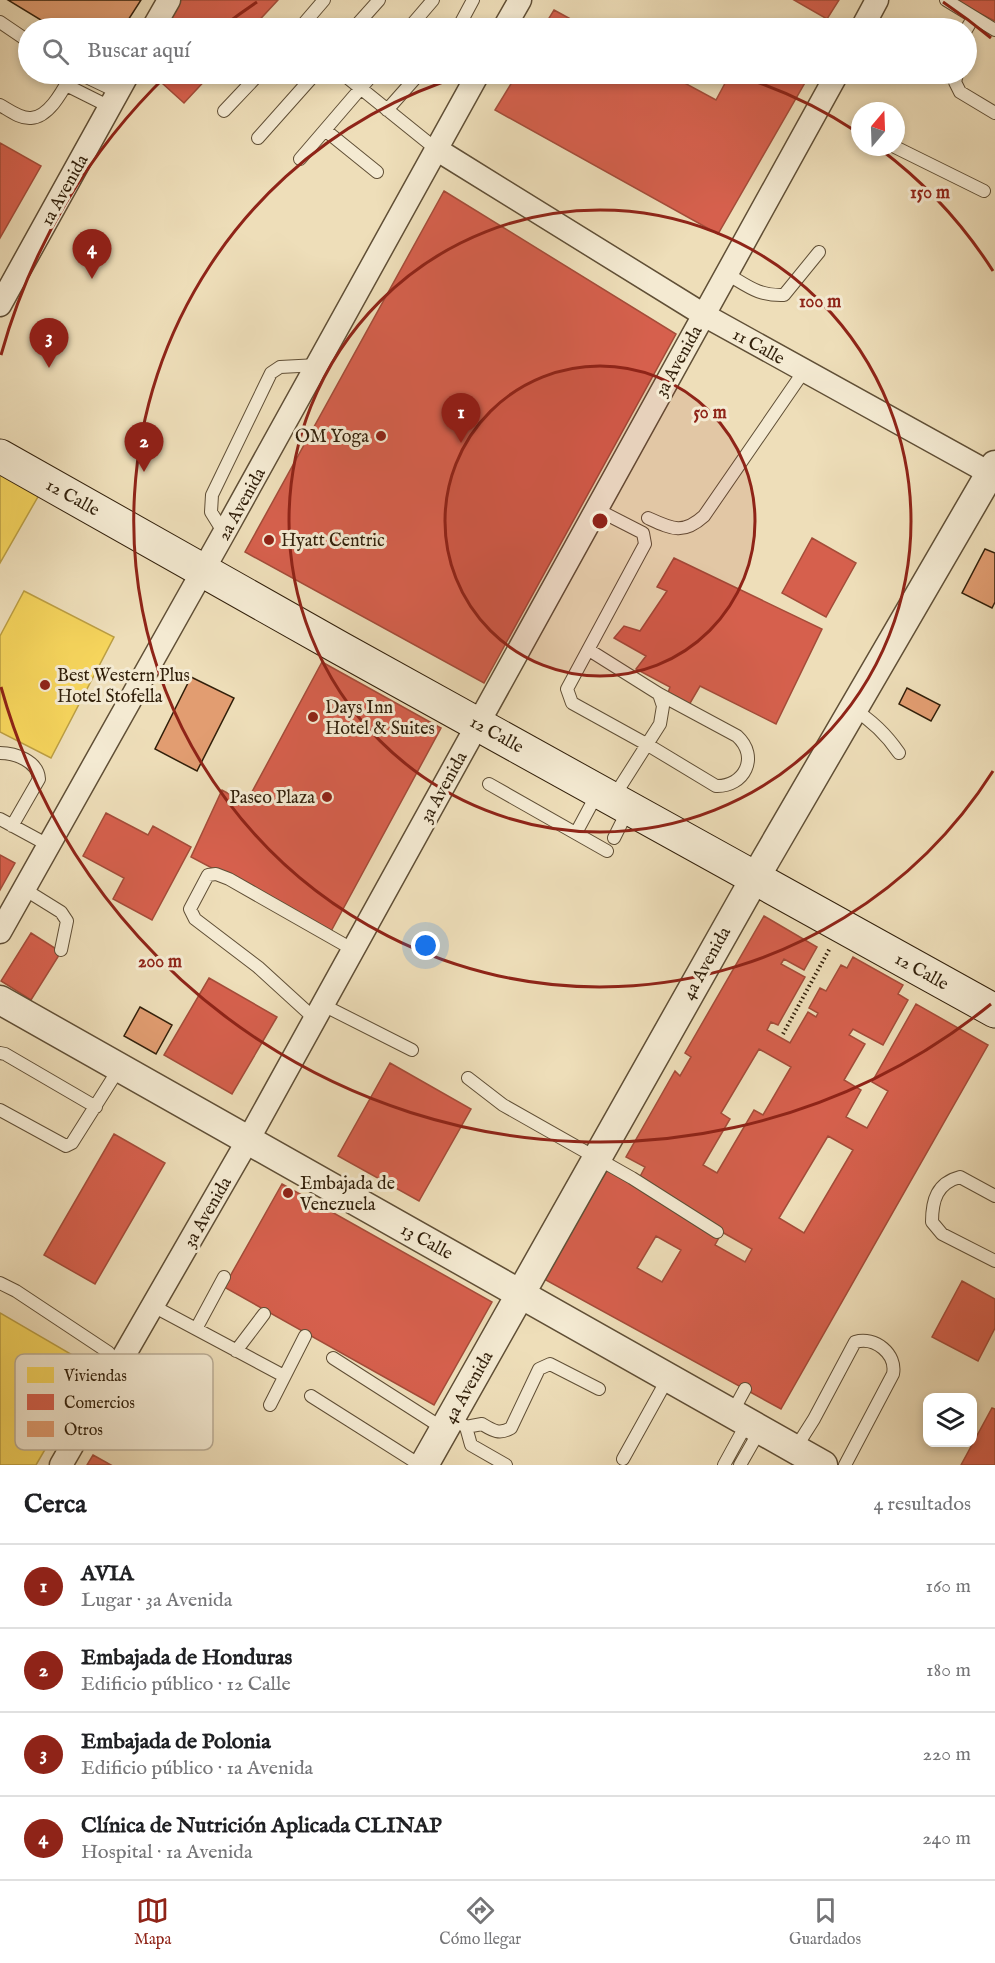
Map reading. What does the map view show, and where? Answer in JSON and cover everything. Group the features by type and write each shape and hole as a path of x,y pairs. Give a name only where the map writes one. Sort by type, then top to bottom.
{"main road":[{"name":"12 Calle","path":"0,456 613,800 995,1011"}],"street":[{"path":"159,18 169,0"},
{"path":"510,18 520,0"},
{"path":"868,18 878,0"},
{"name":"2a Avenida","path":"0,933 225,533 472,84"},
{"name":"3a Avenida","path":"125,1354 248,1140 832,84"},
{"name":"1a Avenida","path":"0,305 119,91"},
{"name":"11 Calle","path":"436,149 704,315 993,472"},
{"name":"4a Avenida","path":"422,1465 453,1425 520,1294 755,878 993,472"},
{"name":"13 Calle","path":"0,1000 823,1465"},
{"name":"3a Avenida","path":"61,1465 70,1450"}],"lane":[{"path":"309,18 324,0"},
{"path":"363,18 379,0"},
{"path":"418,18 433,0"},
{"path":"463,18 473,0"},
{"path":"946,0 973,18"},
{"path":"977,20 995,30"},
{"path":"0,22 18,34"},
{"path":"0,105 16,114 31,118 45,113 65,84"},
{"path":"90,84 119,91"},
{"path":"103,84 119,91"},
{"path":"224,111 250,84"},
{"path":"258,138 306,84"},
{"path":"356,84 436,149"},
{"path":"300,159 364,84"},
{"path":"387,110 410,84"},
{"path":"956,84 960,92 995,113"},
{"path":"325,130 377,172"},
{"path":"905,152 984,191"},
{"path":"727,274 768,296 784,295 819,252"},
{"path":"225,533 211,512 212,495 271,373 280,367 318,365"},
{"path":"648,518 679,529 693,526 704,516 804,371"},
{"path":"589,650 659,694 737,736 747,745 749,754 744,773 728,786 716,786 573,703 568,697 567,689 645,544 643,533 596,509"},
{"path":"576,833 613,800 648,745 662,719 663,706 659,694"},
{"path":"853,709 870,719 886,734 899,753"},
{"path":"0,753 16,755 33,765 39,773 39,779 12,826"},
{"path":"489,784 607,851"},
{"path":"613,800 614,838"},
{"path":"0,819 48,845"},
{"path":"352,949 229,879 216,874 208,875 190,909 195,919 319,1012 412,1050"},
{"path":"24,889 61,912 67,921 61,950"},
{"path":"0,1053 96,1107"},
{"path":"0,1110 66,1146 72,1143 120,1067"},
{"path":"468,1078 503,1106 597,1158 717,1232"},
{"path":"995,1196 960,1177 948,1180 938,1190 932,1210 932,1222 942,1234 995,1261"},
{"path":"196,1329 224,1277"},
{"path":"0,1283 16,1291 110,1354"},
{"path":"153,1306 284,1376"},
{"path":"236,1351 264,1314"},
{"path":"270,1405 305,1336"},
{"path":"795,1449 814,1419 855,1342 863,1339 873,1342 887,1351 893,1358 895,1366 893,1374 845,1465"},
{"path":"333,1358 453,1425 471,1444 506,1465"},
{"path":"453,1425 482,1424 495,1431 503,1432 511,1428 539,1369 544,1365 550,1364 599,1389"},
{"path":"623,1460 668,1378"},
{"path":"740,1465 746,1422 745,1389"},
{"path":"311,1396 422,1465"},
{"path":"724,1465 746,1422"}],"path":[{"path":"783,1034 828,952"}],"building: Viviendas":[{"path":"0,471 39,495 0,563"},
{"name":"Best Western Plus Hotel Stofella","path":"24,591 114,637 51,758 0,732 0,636"},
{"path":"0,1313 71,1354 15,1354 15,1450 45,1450 36,1465 0,1465"}],"building: Comercios":[{"path":"180,0 278,0 261,18 163,18"},
{"path":"794,0 839,0 828,18"},
{"path":"954,0 995,0 995,21"},
{"path":"554,10 569,18 549,18"},
{"path":"163,84 202,84 184,103"},
{"path":"511,84 686,84 716,100 725,84 804,84 718,234 495,110"},
{"path":"0,143 41,166 0,238"},
{"path":"444,191 676,334 484,683 245,552"},
{"path":"812,538 856,563 826,617 782,593"},
{"path":"674,558 822,629 776,724 700,686 689,705 668,693 670,687 636,669 646,656 614,638 624,626 640,631 667,591 657,587"},
{"name":"Paseo Plaza","path":"322,662 441,728 329,935 329,930 191,857 222,790 246,803"},
{"path":"106,813 148,835 153,826 191,847 152,920 113,899 124,878 83,856"},
{"path":"0,855 15,863 0,890"},
{"path":"764,916 817,947 804,970 784,959 781,964 805,977 778,1025 771,1022 767,1030 790,1043 808,1012 816,1017 818,1013 809,1008 820,988 826,991 841,965 847,968 853,957 903,985 898,994 908,1000 883,1045 853,1029 849,1035 865,1044 844,1080 861,1090 846,1117 867,1128 888,1091 872,1082 916,1004 988,1045 781,1409 544,1279 607,1170 635,1186 645,1167 626,1157 675,1071 680,1076 691,1057 685,1053","holes":["759,1049 791,1067 763,1115 754,1110 717,1173 703,1165 730,1119 721,1113","828,1136 853,1150 804,1233 779,1218","722,1232 752,1249 745,1262 715,1245","656,1236 681,1250 662,1282 637,1268"]},
{"path":"31,933 61,952 31,1000 1,981"},
{"path":"209,978 277,1017 232,1094 164,1055"},
{"path":"390,1063 471,1109 419,1201 338,1156"},
{"path":"114,1134 165,1163 95,1284 44,1255"},
{"path":"282,1184 492,1302 434,1405 224,1287"},
{"path":"962,1281 995,1299 995,1328 978,1361 932,1337"},
{"path":"992,1408 995,1409 995,1465 961,1465 971,1447 977,1447 977,1436"},
{"path":"93,1455 111,1465 87,1465"}],"building: Otros":[{"path":"8,0 141,0 129,18 38,18"},
{"path":"985,549 995,553 995,602 992,608 962,593"},
{"path":"191,677 234,698 197,771 155,749"},
{"path":"907,688 940,705 931,721 899,704"},
{"path":"140,1007 172,1025 156,1054 124,1036"}],"place":[{"name":"Clínica de Nutrición Aplicada CLINAP","path":"92,279"},
{"name":"Embajada de Polonia","path":"49,368"},
{"name":"OM Yoga","path":"381,436"},
{"name":"AVIA","path":"461,443"},
{"name":"Embajada de Honduras","path":"144,472"},
{"name":"Hyatt Centric","path":"269,540"},
{"name":"Best Western Plus Hotel Stofella","path":"45,685"},
{"name":"Days Inn Hotel & Suites","path":"313,717"},
{"name":"Paseo Plaza","path":"327,797"},
{"name":"Embajada de Venezuela","path":"288,1193"}]}
